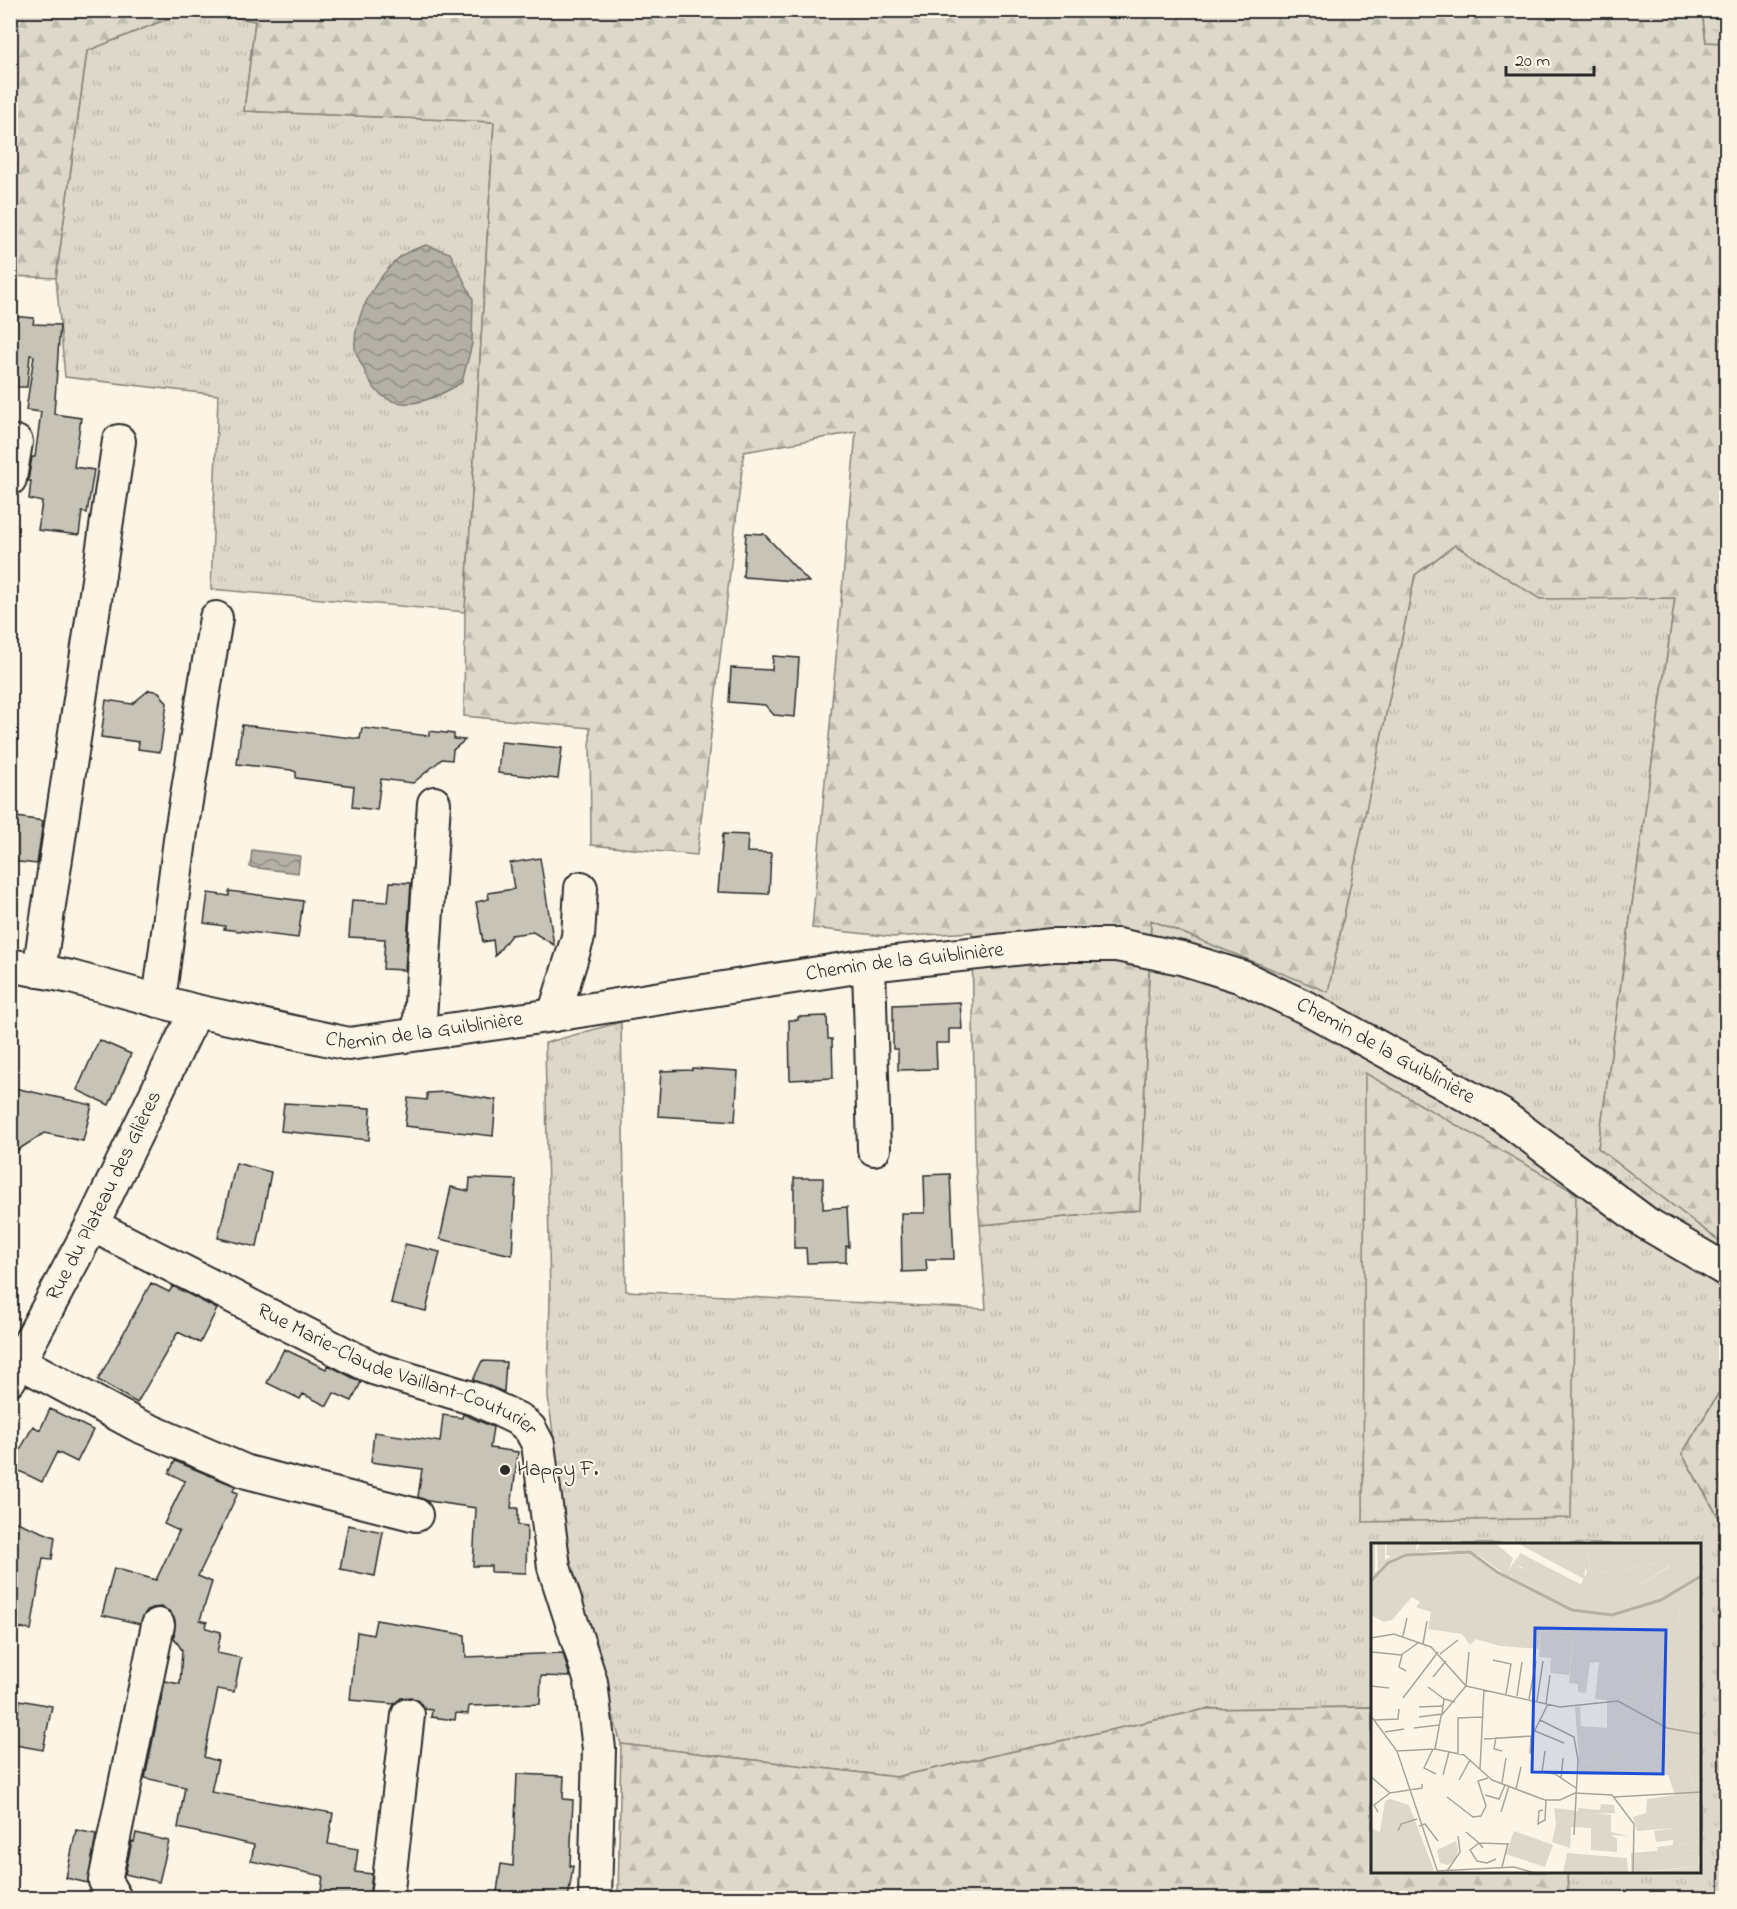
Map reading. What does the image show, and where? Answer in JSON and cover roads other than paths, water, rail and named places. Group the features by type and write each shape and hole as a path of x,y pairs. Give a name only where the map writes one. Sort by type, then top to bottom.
{"street":[{"path":"25,968 119,441"},
{"path":"10,478 16,442"},
{"path":"159,1001 181,832 216,618"},
{"path":"419,1034 434,803"},
{"path":"554,1015 578,937 581,888"},
{"name":"Chemin de la Guiblinière","path":"25,968 196,1011 349,1044 554,1015 869,965 1052,945 1117,945 1181,958 1242,977 1311,1010 1500,1114 1646,1223 1726,1270"},
{"path":"869,965 874,1149"},
{"name":"Rue du Plateau des Glières","path":"15,1370 92,1225 196,1011"},
{"name":"Rue Marie-Claude Vaillant-Couturier","path":"92,1225 373,1368 478,1400 520,1420 530,1430 538,1444 554,1567 591,1682 599,1749 595,1899"},
{"path":"15,1370 247,1473 416,1515"},
{"path":"115,1899 105,1881 158,1625"},
{"path":"387,1899 408,1715"}],"water":[{"path":"426,245 450,253 473,299 472,344 462,382 422,401 396,402 374,388 357,354 355,336 362,310 383,274 401,256"},
{"path":"252,850 300,856 298,873 250,867"}],"place":[{"name":"Happy F.","path":"505,1470"}]}
